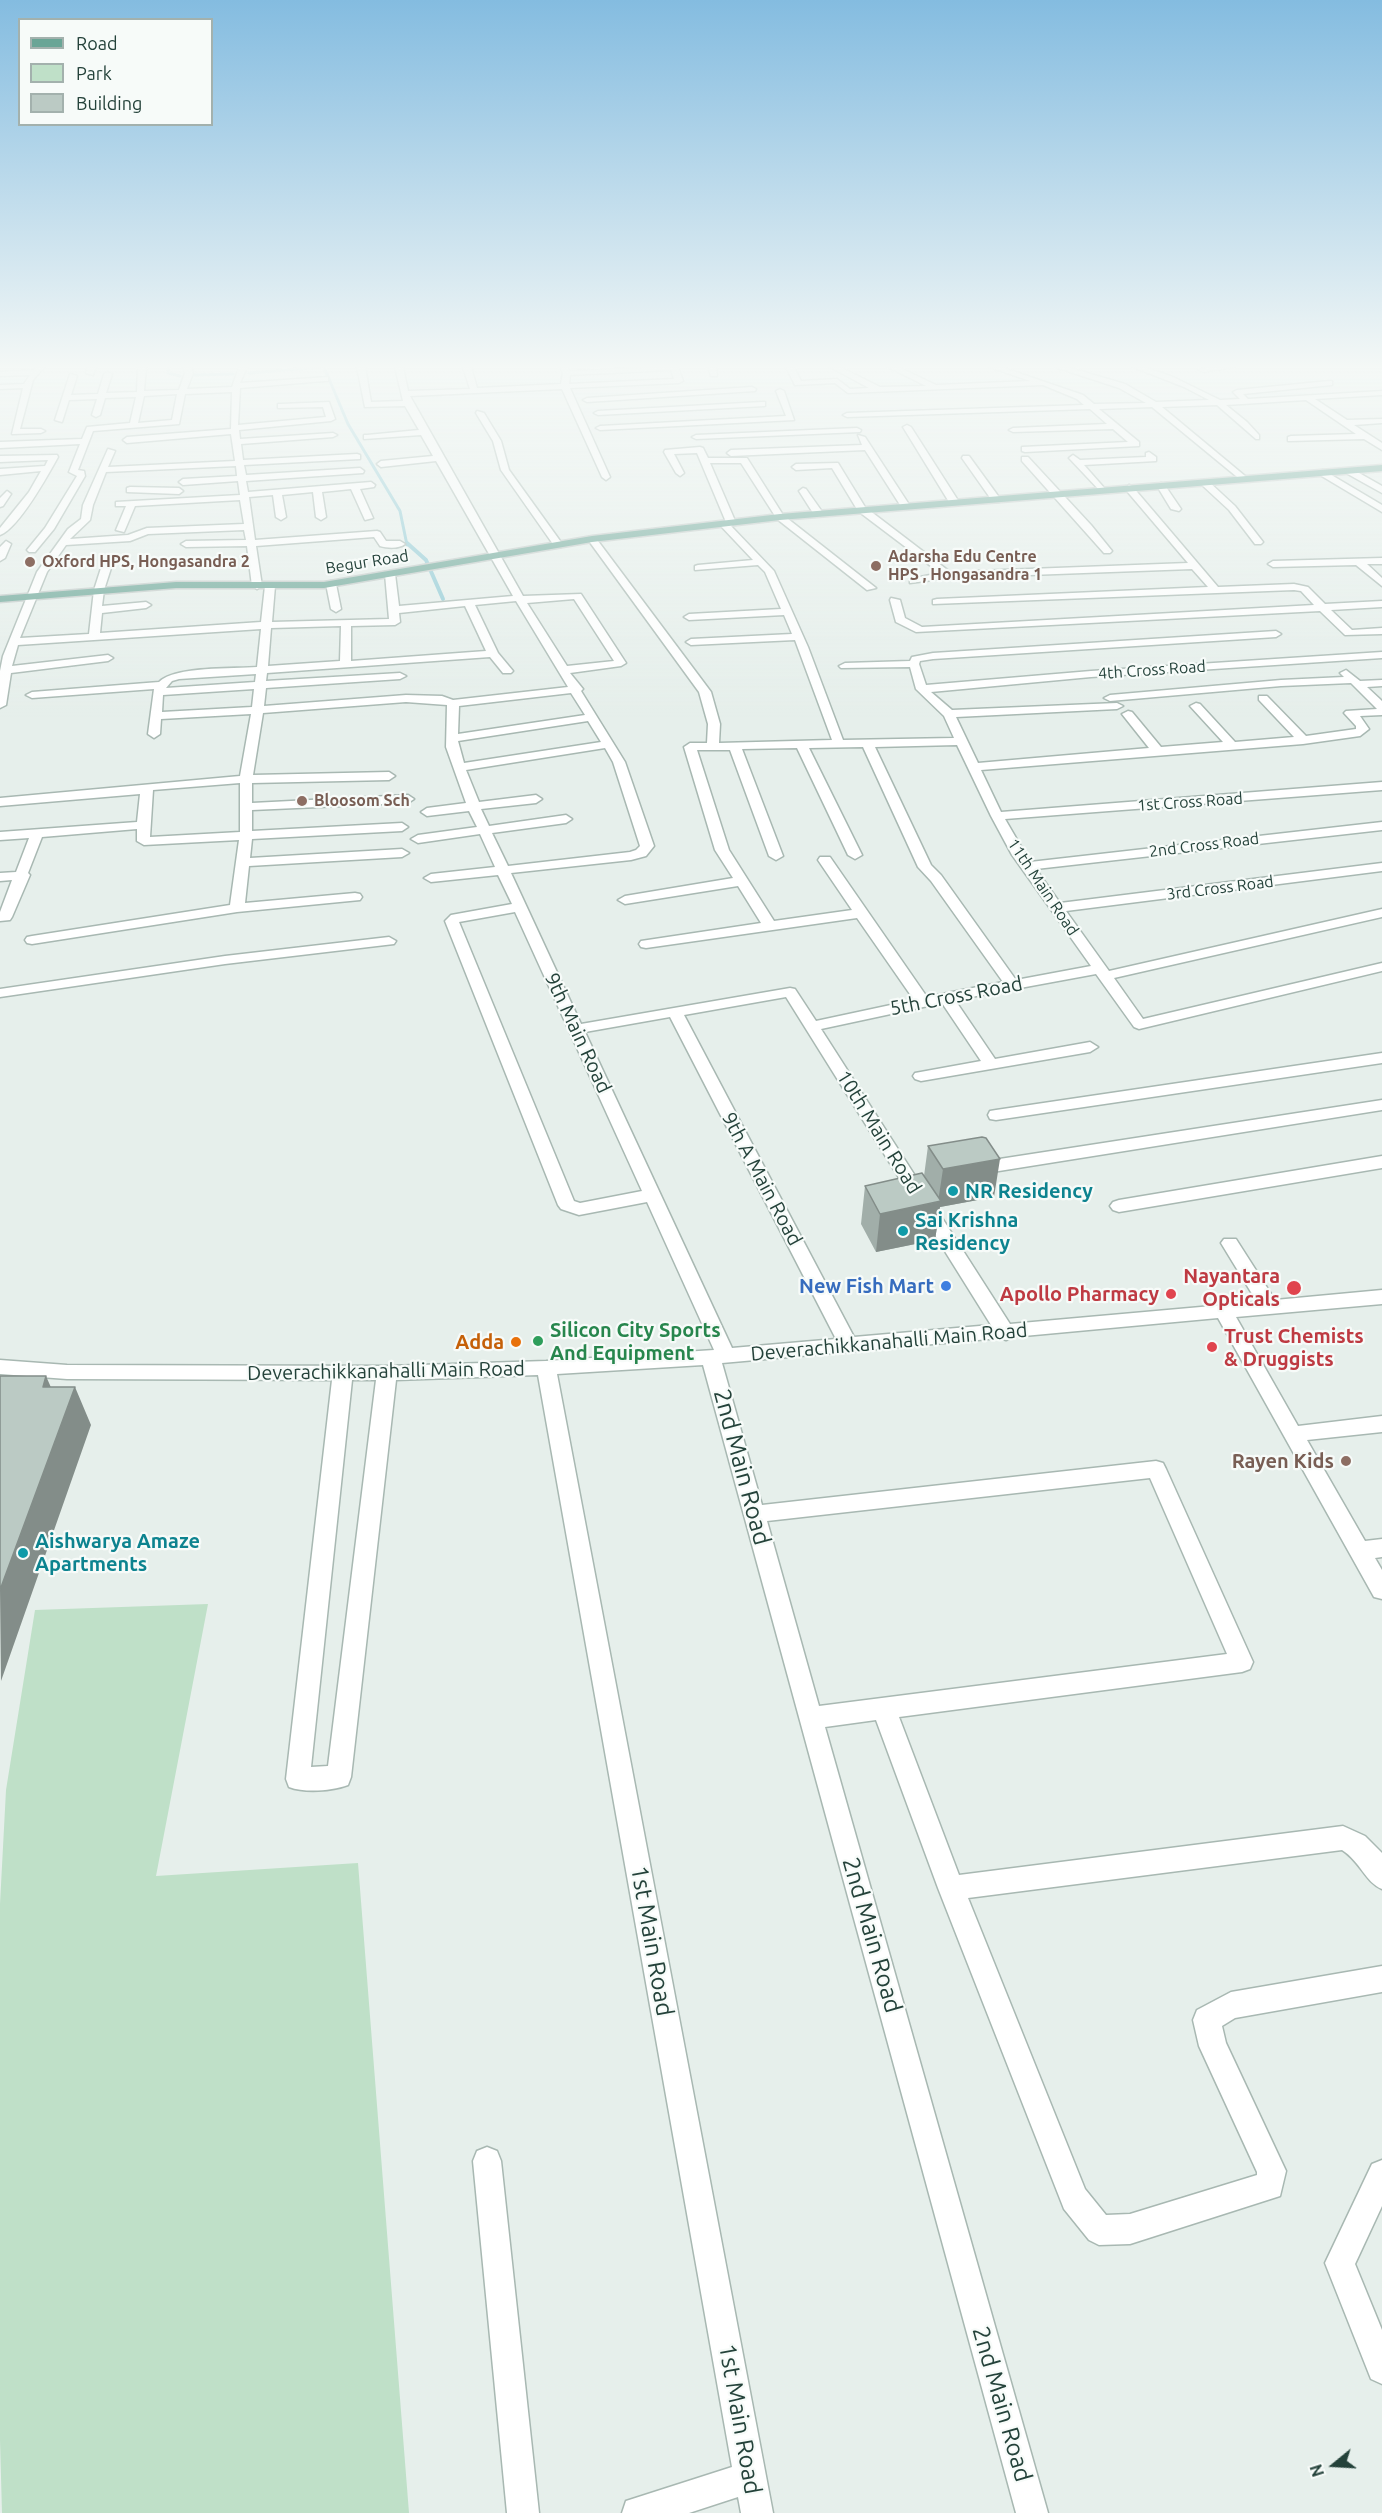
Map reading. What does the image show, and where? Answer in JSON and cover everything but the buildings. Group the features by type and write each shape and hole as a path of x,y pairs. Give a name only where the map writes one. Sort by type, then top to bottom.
{"main road":[{"name":"Begur Road","path":"0,599 176,585 331,584 592,539 727,523 861,509 1186,484"}],"street":[{"path":"0,532 5,529 38,484"},
{"path":"76,484 49,529 33,550 130,538 147,531 250,527"},
{"path":"0,705 6,670 4,657 14,642 42,572 71,531 85,520 88,505 97,484"},
{"path":"202,484 277,493 371,485"},
{"path":"242,484 257,586"},
{"path":"130,490 243,489 274,484"},
{"path":"431,878 502,868 631,856 646,850 647,846 619,762 577,689 494,556 454,484"},
{"path":"515,484 558,545"},
{"path":"713,484 727,523 769,571 798,637 839,744"},
{"path":"759,484 780,517 871,588"},
{"path":"846,484 861,509 948,575"},
{"path":"891,484 905,506"},
{"path":"943,484 954,502"},
{"path":"985,484 996,500"},
{"path":"1047,484 1088,527 1107,551"},
{"path":"1097,484 1102,490"},
{"path":"1206,484 1232,508 1258,542"},
{"path":"1341,484 1382,509"},
{"path":"1161,486 1176,509"},
{"path":"355,487 368,518"},
{"path":"1129,488 1213,587 1211,590"},
{"path":"119,504 182,501 207,503 243,489"},
{"path":"317,490 321,517"},
{"path":"803,491 818,513"},
{"path":"277,493 281,517"},
{"path":"0,504 8,494"},
{"path":"179,512 182,501"},
{"path":"121,530 132,503"},
{"path":"186,544 252,543 377,534 383,544 400,544"},
{"path":"592,539 705,692 714,724 713,746"},
{"path":"0,558 6,544"},
{"path":"1273,564 1382,561"},
{"path":"698,568 760,562"},
{"path":"1359,562 1382,583"},
{"path":"94,637 99,590 107,565"},
{"path":"914,581 948,575 1194,566"},
{"path":"97,610 266,625 395,622 390,574"},
{"path":"331,584 336,609"},
{"path":"237,908 246,836 246,779 258,709 270,586"},
{"path":"1101,686 1117,706 950,714 922,689 914,664 927,643 1119,619 1211,590 1294,586 1304,589 1349,633 1382,631"},
{"path":"394,610 577,596 621,663 565,670"},
{"path":"895,600 900,620 927,643 1119,619 1382,604"},
{"path":"937,602 1276,634"},
{"path":"469,603 493,654 507,671"},
{"path":"689,617 787,612"},
{"path":"14,642 94,637 145,615"},
{"path":"345,663 346,623"},
{"path":"691,642 798,637"},
{"path":"154,734 160,689 168,679 178,676 493,654"},
{"name":"4th Cross Road","path":"922,689 1101,686 1330,658 1382,655"},
{"path":"6,670 108,658"},
{"path":"1330,658 1382,707"},
{"path":"845,666 914,664"},
{"path":"32,695 400,676"},
{"path":"1101,686 1382,683"},
{"path":"156,716 400,700 446,700 453,703 577,689"},
{"path":"1263,698 1303,740"},
{"name":"9th Main Road","path":"453,703 452,747 474,807 652,1195 718,1357"},
{"path":"1196,706 1232,745"},
{"path":"974,767 1303,740 1359,732 1363,729 1362,725 1350,713 1382,712"},
{"name":"11th Main Road","path":"950,714 997,816 1027,866 1139,1024 1382,967"},
{"path":"1128,714 1158,751"},
{"path":"452,738 593,717"},
{"path":"770,926 722,850 690,747 962,741"},
{"path":"867,743 925,867 936,878 1012,985"},
{"path":"459,767 608,744"},
{"path":"801,744 855,855"},
{"path":"734,745 776,856"},
{"path":"389,776 246,779 147,787 143,825 144,840 402,827"},
{"name":"1st Cross Road","path":"997,816 1382,786"},
{"path":"0,802 147,790"},
{"path":"246,807 408,799"},
{"path":"426,812 536,799"},
{"path":"418,839 566,819"},
{"path":"0,836 143,825"},
{"name":"2nd Cross Road","path":"1027,866 1382,826"},
{"path":"0,916 5,916 23,875 37,833"},
{"path":"243,862 402,853"},
{"path":"825,860 923,1002"},
{"name":"3rd Cross Road","path":"1057,908 1382,867"},
{"path":"0,877 23,875"},
{"path":"625,900 743,881"},
{"path":"32,939 237,908 355,897"},
{"path":"520,907 456,918 452,921 567,1205 579,1209 652,1195"},
{"path":"646,944 861,913"},
{"path":"1103,972 1382,913"},
{"path":"0,993 225,960 389,940"},
{"name":"5th Cross Road","path":"812,1026 946,997 1103,972"},
{"name":"10th Main Road","path":"675,1012 790,992 1006,1332"},
{"path":"946,997 991,1064"},
{"path":"576,1029 675,1012"},
{"name":"9th A Main Road","path":"675,1012 849,1346"},
{"path":"921,1076 1090,1047"},
{"path":"996,1115 1382,1058"},
{"path":"981,1168 1382,1105"},
{"path":"1119,1206 1382,1162"},
{"path":"1230,1243 1270,1308"},
{"name":"Deverachikkanahalli Main Road","path":"0,1367 67,1372 387,1373 546,1368 849,1346 1382,1297"},
{"path":"1224,1313 1382,1590"},
{"name":"2nd Main Road","path":"718,1357 755,1514 1032,2513"},
{"name":"1st Main Road","path":"546,1368 757,2513"},
{"path":"343,1372 298,1779 339,1778 387,1373"},
{"path":"1293,1434 1382,1424"},
{"path":"755,1514 1156,1469 1242,1662 811,1718"},
{"path":"1360,1551 1382,1548"},
{"path":"884,1709 951,1888 1074,2199 1099,2230 1130,2229 1270,2186 1272,2171 1213,2046 1207,2020 1231,2005 1382,1979"},
{"path":"951,1888 1343,1838 1359,1844 1373,1860 1382,1877"},
{"path":"488,2161 523,2513"},
{"path":"1382,2174 1340,2263 1382,2368"},
{"path":"639,2513 751,2477"}],"green space":[{"path":"208,1604 156,1876 358,1863 409,2513 2,2513 0,1904 6,1790 35,1610"}],"waterway":[{"path":"384,484 400,511 407,545"},
{"path":"407,543 426,560 443,599"}],"place":[{"name":"Oxford HPS, Hongasandra 2","path":"30,562"},
{"name":"Adarsha Edu Centre HPS , Hongasandra 1","path":"876,566"},
{"name":"Bloosom Sch","path":"302,801"},
{"name":"NR Residency","path":"953,1191"},
{"name":"Sai Krishna Residency","path":"903,1231"},
{"name":"New Fish Mart","path":"946,1286"},
{"name":"Nayantara Opticals","path":"1294,1288"},
{"name":"Apollo Pharmacy","path":"1171,1294"},
{"name":"Silicon City Sports And Equipment","path":"538,1341"},
{"name":"Adda","path":"516,1342"},
{"name":"Trust Chemists & Druggists","path":"1212,1347"},
{"name":"Rayen Kids","path":"1346,1461"},
{"name":"Aishwarya Amaze Apartments","path":"23,1553"}]}
